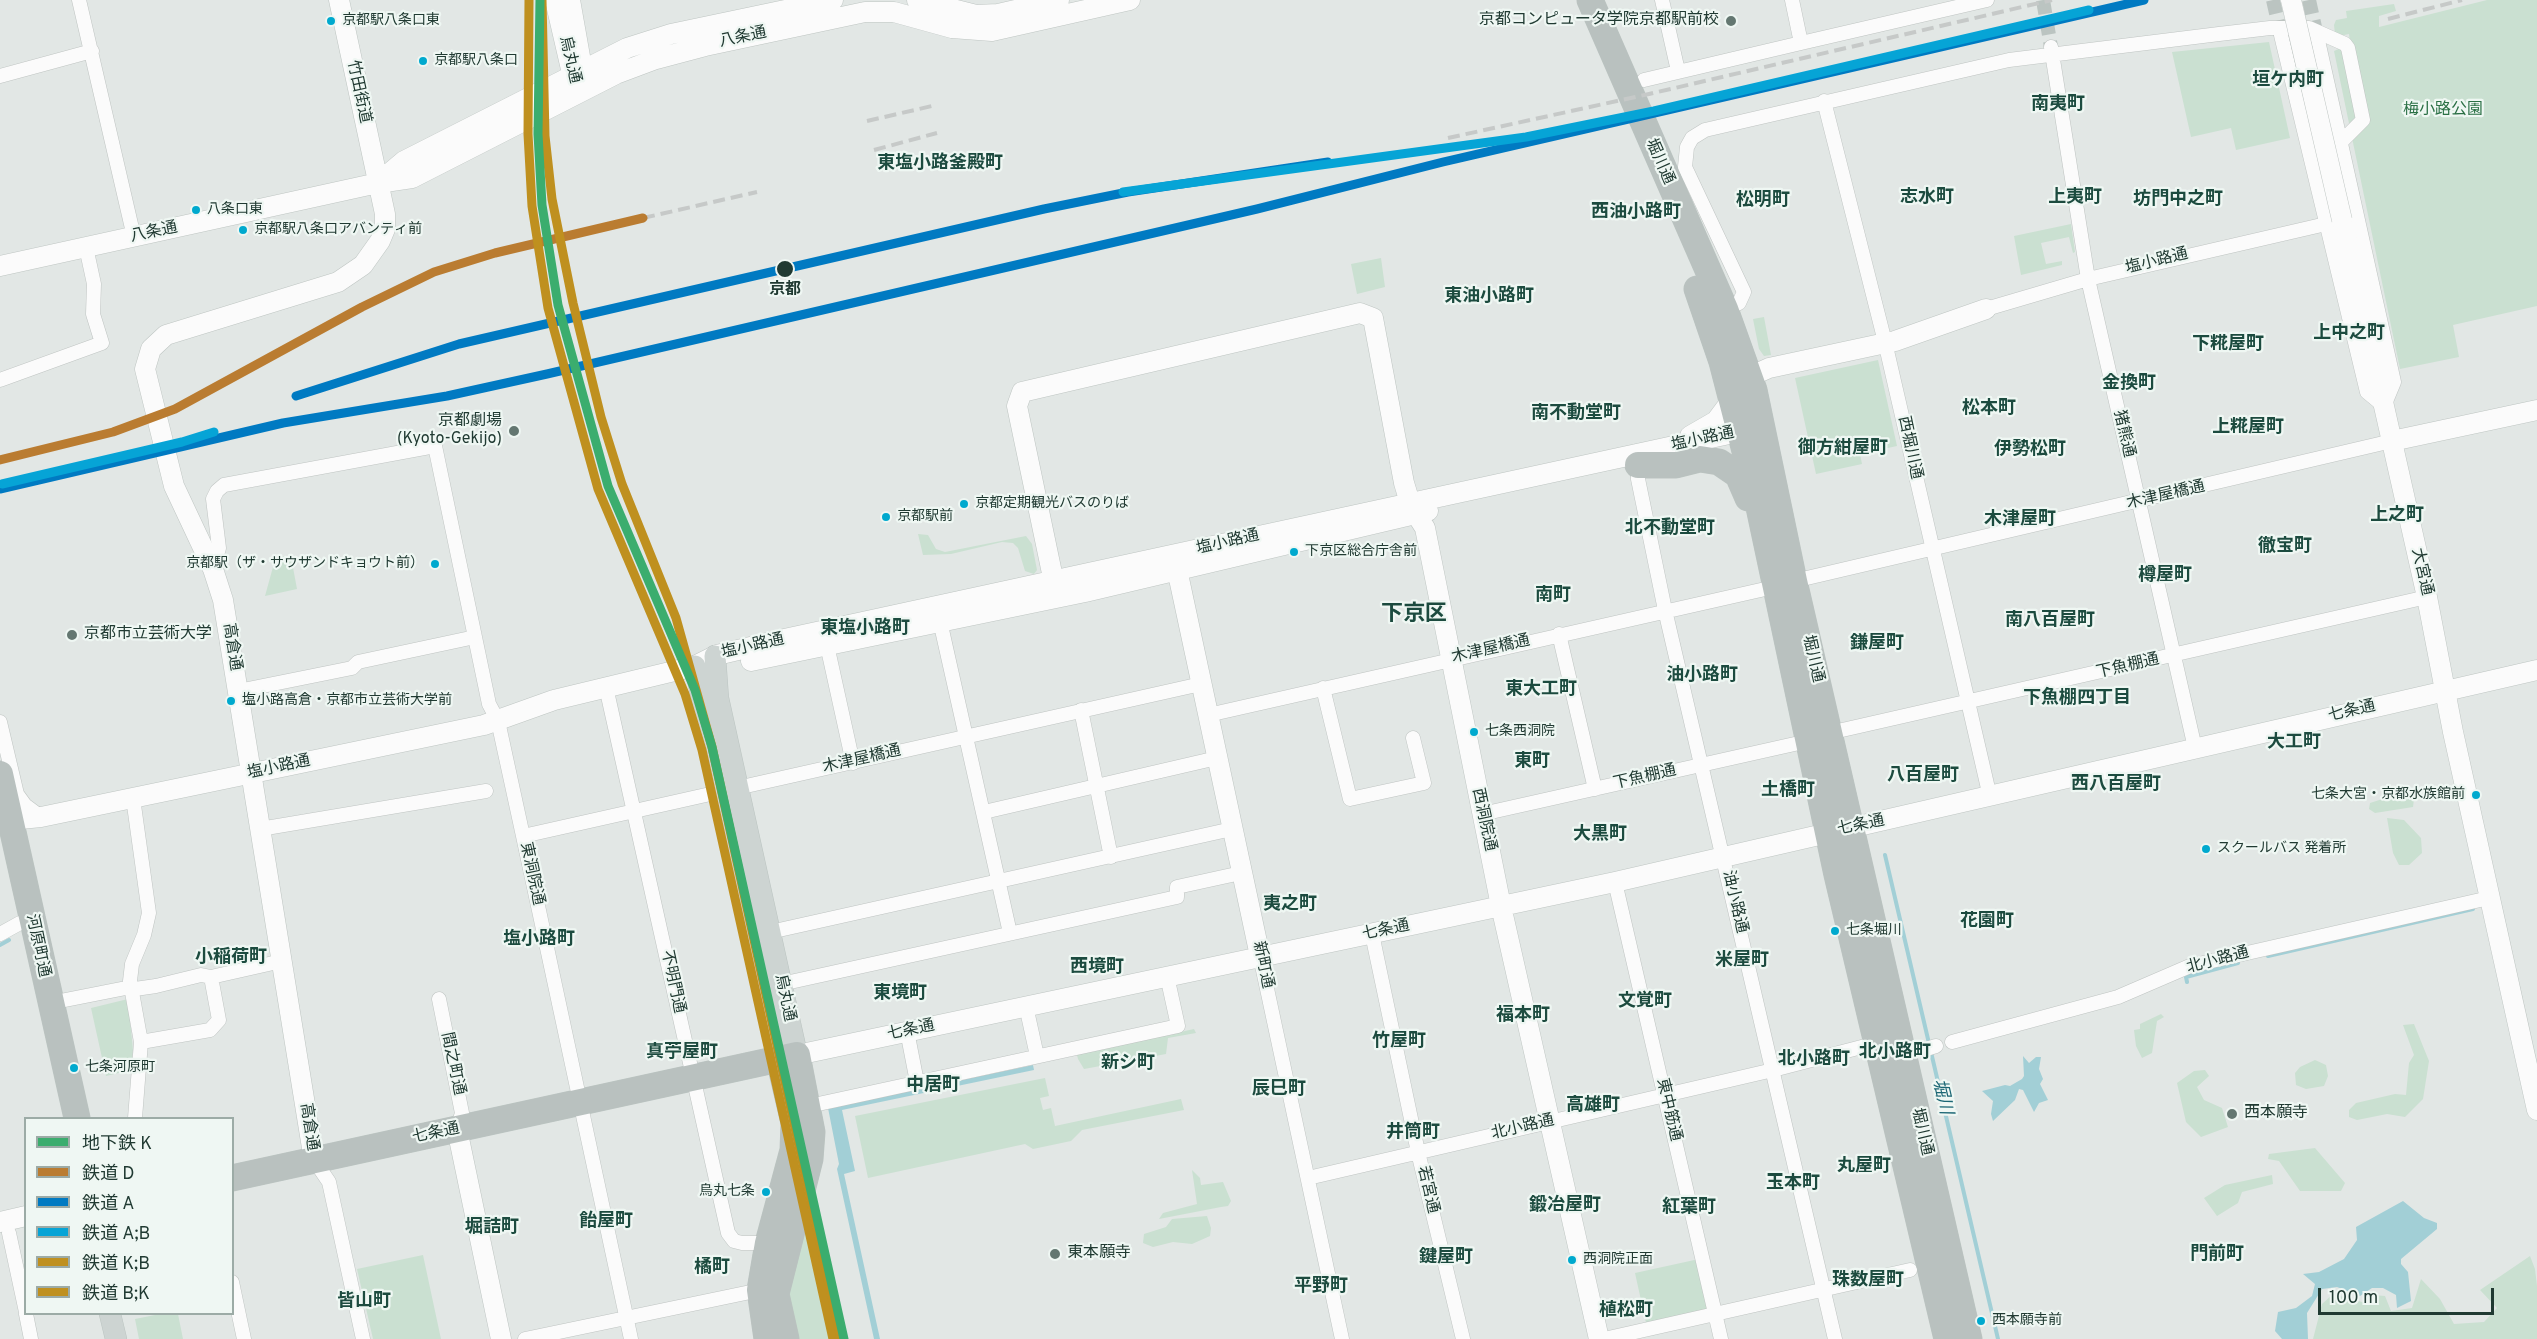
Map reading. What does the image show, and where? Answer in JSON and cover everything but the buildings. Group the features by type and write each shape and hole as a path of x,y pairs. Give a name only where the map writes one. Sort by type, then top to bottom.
{"highway":[{"name":"堀川通","path":"1572,0 1716,312 1749,376 1750,432 1757,498 1784,584"},
{"name":"堀川通","path":"1590,0 1716,312 1724,367 1732,399 1750,432 1840,831 1926,1266 1968,1339"},
{"path":"1638,459 1676,465 1710,459 1723,463 1735,471 1747,491 1765,573 1784,584"},
{"name":"河原町通","path":"0,774 10,928 61,1117"},
{"name":"河原町通","path":"4,827 50,1003 77,1117"},
{"name":"堀川通","path":"1840,831 1877,1043 1926,1266 1947,1339"},
{"name":"七条通","path":"234,1178 788,1057"},
{"name":"烏丸通","path":"769,1286 810,1159 812,1132 809,1106 788,1057"},
{"name":"烏丸通","path":"767,1339 768,1243 793,1150 794,1123 788,1057"},
{"name":"烏丸通","path":"769,1286 776,1294 786,1339"}],"main road":[{"name":"烏丸通","path":"709,664 718,698 730,788 788,1057"},
{"name":"烏丸通","path":"730,788 782,984 788,1057"},
{"path":"110,1315 116,1339"}],"street":[{"path":"80,0 134,237"},
{"name":"竹田街道","path":"339,0 378,183"},
{"name":"烏丸通","path":"555,0 578,71"},
{"name":"烏丸通","path":"570,0 578,71 577,95"},
{"name":"八条通","path":"0,266 378,183 412,178 616,74 833,0"},
{"name":"八条通","path":"378,183 404,161 578,71 649,40 812,9 882,11 925,6 958,29 992,32 1056,4 1130,0"},
{"path":"1662,0 1677,71"},
{"path":"1792,0 1801,42"},
{"path":"1644,80 1987,0"},
{"name":"大宮通","path":"2291,0 2337,219 2384,406 2427,597 2489,898 2537,1110"},
{"path":"1716,312 1739,303 1744,289 1684,162 1687,147 1692,138 1705,130 2052,50 2270,28 2309,28 2345,44 2348,48 2363,120 2341,142"},
{"path":"2281,35 2337,219"},
{"path":"2317,36 2341,142 2337,219"},
{"name":"猪熊通","path":"2052,50 2088,279 2172,657 2195,748"},
{"path":"0,76 92,51"},
{"name":"西堀川通","path":"1824,101 1885,342 1931,550 1990,796"},
{"name":"高倉通","path":"363,1339 329,1182 314,1160 223,600 213,569 181,504 169,466 145,369 147,355 166,335 338,282 357,270 373,251 385,229 385,214 378,183"},
{"name":"塩小路通","path":"1749,376 1769,368 1885,342 2088,279 2337,219"},
{"path":"0,380 102,343 93,314 94,284 86,247"},
{"name":"西洞院通","path":"1055,590 1017,406 1018,397 1025,390 1360,313 1371,316 1376,323 1413,508 1425,528 1501,906 1599,1339"},
{"path":"1638,459 1659,443 1700,432 1716,420 1749,376 1724,367"},
{"name":"木津屋橋通","path":"1208,715 2139,502 2392,441 2537,410"},
{"name":"塩小路通","path":"4,827 41,817 498,721 554,700 606,687 1055,590 1750,432"},
{"name":"東洞院通","path":"213,569 219,548 213,499 224,485 435,446 489,704 498,721 498,788 523,836 631,1339"},
{"name":"油小路通","path":"1638,459 1638,479 1665,610 1703,765 1835,1339"},
{"name":"新町通","path":"1176,563 1342,1339"},
{"name":"塩小路通","path":"709,664 827,645 940,621 1055,590"},
{"name":"下魚棚通","path":"1482,814 2427,597"},
{"path":"940,621 968,734 1010,933"},
{"path":"1559,634 1595,789"},
{"path":"238,691 352,668 358,662 475,637"},
{"path":"827,645 853,763"},
{"name":"七条通","path":"788,1057 1615,882 2537,670"},
{"name":"木津屋橋通","path":"523,836 730,788 853,763 968,734 1201,684"},
{"name":"不明門通","path":"606,687 728,1233 734,1241 768,1243"},
{"path":"1323,688 1350,799 1424,783 1413,738"},
{"path":"1081,710 1111,857"},
{"path":"0,722 17,794 25,805 41,817"},
{"path":"984,812 1217,758"},
{"path":"260,829 498,788"},
{"path":"133,798 149,913 144,935 132,964 130,987 141,1042 135,1117"},
{"path":"770,932 1232,829"},
{"path":"782,984 1177,897 1177,887 1242,873"},
{"name":"東中筋通","path":"1615,882 1721,1339"},
{"name":"北小路通","path":"1952,1042 2118,997 2190,966 2489,898"},
{"name":"若宮通","path":"1372,934 1418,1152 1463,1339"},
{"path":"50,1003 130,987 135,989 156,986 201,975 212,977 282,961"},
{"path":"809,1106 1178,1026 1167,976"},
{"path":"141,1042 210,1030 219,1020 212,977"},
{"name":"間之町通","path":"439,999 462,1113 457,1129 501,1339"},
{"path":"1026,1006 1037,1056"},
{"path":"907,1031 918,1082"},
{"name":"北小路通","path":"1308,1178 1773,1070 1877,1043"},
{"path":"24,1218 9,1230 24,1303"},
{"path":"1605,1339 1926,1266"},
{"path":"525,1339 769,1286"},
{"path":"234,1292 244,1339"},
{"path":"26,1315 31,1339"}],"green space":[{"name":"梅小路公園","path":"2487,0 2537,0 2537,306 2453,325 2459,357 2400,369 2334,51 2350,44 2349,34 2339,36 2335,34 2334,25 2336,20 2347,18 2346,11 2394,4 2396,11 2379,16 2379,27"},
{"path":"2269,42 2290,138 2236,150 2231,128 2191,137 2172,52"},
{"path":"2071,224 2075,252 2073,253 2069,237 2041,243 2046,264 2062,261 2062,265 2021,275 2014,236"},
{"path":"1381,258 1385,287 1357,294 1351,264"},
{"path":"1764,317 1771,355 1764,356 1759,349 1753,319"},
{"path":"1878,360 1897,446 1860,454 1862,464 1816,474 1795,378"},
{"path":"918,534 928,535 936,549 945,552 1026,536 1032,544 1037,570 1034,574 1025,571 1018,548 1013,543 1002,542 951,554 923,555"},
{"path":"276,556 291,557 297,589 265,596"},
{"path":"2404,792 2414,799 2413,807 2375,813 2369,809 2370,803"},
{"path":"2387,818 2404,820 2421,838 2422,853 2409,865 2399,865 2393,853"},
{"path":"128,999 133,1050 131,1070 106,1076 91,1008"},
{"path":"2161,1014 2164,1017 2157,1021 2152,1053 2142,1058 2136,1046 2134,1030 2140,1029 2140,1024"},
{"path":"2414,1024 2429,1061 2423,1099 2405,1117 2387,1114 2357,1120 2349,1117 2349,1110 2356,1103 2395,1094 2406,1095 2409,1063 2414,1055 2403,1025"},
{"path":"1194,1029 1196,1033 1168,1038 1166,1054 1084,1069 1077,1055"},
{"path":"2315,1060 2326,1065 2328,1076 2324,1086 2306,1089 2296,1085 2295,1073 2300,1067"},
{"path":"2205,1070 2209,1076 2197,1087 2204,1100 2222,1108 2228,1127 2201,1137 2186,1122 2177,1083 2194,1071"},
{"path":"1045,1078 1049,1096 1040,1098 1043,1110 1051,1108 1055,1126 1181,1099 1184,1110 1082,1130 1071,1141 1033,1149 1025,1144 868,1178 855,1116"},
{"path":"2315,1148 2345,1183 2341,1191 2300,1191 2279,1161 2268,1159 2269,1154"},
{"path":"1192,1170 1200,1178 1201,1185 1223,1182 1231,1201 1228,1206 1159,1219 1163,1213 1197,1204"},
{"path":"2272,1175 2273,1184 2242,1192 2238,1203 2217,1216 2204,1198 2225,1185"},
{"path":"1207,1216 1211,1228 1210,1236 1192,1244 1173,1242 1153,1247 1143,1243 1144,1234 1166,1227 1172,1219"},
{"path":"802,1224 809,1226 833,1339 796,1339 785,1289"},
{"path":"423,1255 441,1339 373,1339 357,1269"},
{"path":"2530,1256 2535,1269 2537,1286 2537,1339 2313,1339 2322,1304 2333,1294 2362,1302 2373,1295 2385,1296 2391,1311 2412,1308 2421,1279 2440,1299 2454,1324 2484,1322 2497,1308 2480,1290"},
{"path":"1699,1259 1709,1310 1646,1323 1635,1273"},
{"path":"155,1315 178,1315 183,1339 139,1339 135,1319"}],"water":[{"path":"2023,1056 2029,1063 2036,1057 2041,1057 2039,1069 2043,1079 2040,1084 2048,1100 2039,1103 2034,1112 2023,1090 2019,1089 2015,1100 1993,1121 1991,1114 1993,1101 1982,1091 2005,1085 2010,1086 2022,1079 2024,1076"},
{"path":"1033,1065 1034,1070 842,1110 855,1171 844,1174 880,1339 874,1339 837,1169 839,1164 828,1108"},
{"path":"2403,1201 2424,1218 2437,1223 2437,1229 2401,1259 2401,1264 2408,1272 2411,1301 2397,1308 2396,1295 2383,1288 2372,1288 2360,1296 2337,1287 2322,1289 2307,1313 2308,1339 2282,1339 2275,1331 2278,1312 2296,1308 2312,1296 2315,1284 2303,1274 2319,1272 2344,1259 2357,1240 2356,1227"}],"waterway":[{"name":"堀川","path":"1885,855 1998,1339"},
{"path":"2268,956 2473,909"},
{"path":"0,945 9,940"},
{"path":"2187,982 2186,977 2238,963"}],"tunnel":[{"path":"2043,0 2051,47"},
{"path":"2273,0 2281,35"},
{"path":"2309,0 2317,36"}],"railway":[{"path":"1448,138 1649,94 2052,0"},
{"path":"2388,19 2462,0"},
{"path":"867,121 932,106"},
{"path":"874,150 937,133"},
{"path":"643,218 757,192"}],"metro line":[{"name":"K","path":"540,0 538,134 542,205 558,305 608,486 695,690 712,747 844,1339"}],"rail line":[{"name":"K;B","path":"529,0 528,134 532,206 548,308 598,489 685,694 702,750 833,1339"},
{"name":"B;K","path":"542,0 545,136 552,199 573,303 601,417 622,484 676,618 712,747 841,1339"},
{"name":"A","path":"0,489 283,423 447,396 547,374 1257,209 1443,162 2144,0"},
{"name":"A;B","path":"1123,192 1526,137 1654,111 2089,10"},
{"name":"A","path":"296,396 459,344 1044,209 1128,192 1328,162"},
{"name":"D","path":"0,460 113,432 175,409 362,307 434,272 495,253 643,218"},
{"name":"A;B","path":"2,484 182,442 214,432"}],"place":[{"name":"京都駅八条口東","path":"331,21"},
{"name":"京都コンピュータ学院京都駅前校","path":"1731,21"},
{"name":"京都駅八条口","path":"423,61"},
{"name":"八条口東","path":"196,210"},
{"name":"京都駅八条口アバンティ前","path":"243,230"},
{"name":"京都","path":"785,269"},
{"name":"京都劇場 (Kyoto-Gekijo)","path":"514,431"},
{"name":"京都定期観光バスのりば","path":"964,504"},
{"name":"京都駅前","path":"886,517"},
{"name":"下京区総合庁舎前","path":"1294,552"},
{"name":"京都駅（ザ・サウザンドキョウト前）","path":"435,564"},
{"name":"京都市立芸術大学","path":"72,635"},
{"name":"塩小路高倉・京都市立芸術大学前","path":"231,701"},
{"name":"七条西洞院","path":"1474,732"},
{"name":"七条大宮・京都水族館前","path":"2476,795"},
{"name":"スクールバス 発着所","path":"2206,849"},
{"name":"七条堀川","path":"1835,931"},
{"name":"七条河原町","path":"74,1068"},
{"name":"西本願寺","path":"2232,1114"},
{"name":"烏丸七条","path":"766,1192"},
{"name":"東本願寺","path":"1055,1254"},
{"name":"西洞院正面","path":"1572,1260"},
{"name":"西本願寺前","path":"1981,1321"}],"district":[{"name":"垣ケ内町","path":"2288,81"},
{"name":"南夷町","path":"2058,105"},
{"name":"東塩小路釜殿町","path":"940,164"},
{"name":"志水町","path":"1927,198"},
{"name":"上夷町","path":"2075,198"},
{"name":"坊門中之町","path":"2178,200"},
{"name":"松明町","path":"1763,201"},
{"name":"西油小路町","path":"1636,213"},
{"name":"東油小路町","path":"1489,297"},
{"name":"上中之町","path":"2349,334"},
{"name":"下糀屋町","path":"2228,345"},
{"name":"金換町","path":"2129,384"},
{"name":"松本町","path":"1989,409"},
{"name":"南不動堂町","path":"1576,414"},
{"name":"上糀屋町","path":"2248,428"},
{"name":"御方紺屋町","path":"1843,449"},
{"name":"伊勢松町","path":"2030,450"},
{"name":"上之町","path":"2397,516"},
{"name":"木津屋町","path":"2020,520"},
{"name":"北不動堂町","path":"1670,529"},
{"name":"徹宝町","path":"2285,547"},
{"name":"樽屋町","path":"2165,576"},
{"name":"南町","path":"1553,596"},
{"name":"下京区","path":"1414,616"},
{"name":"南八百屋町","path":"2050,621"},
{"name":"東塩小路町","path":"865,629"},
{"name":"鎌屋町","path":"1877,644"},
{"name":"油小路町","path":"1702,676"},
{"name":"東大工町","path":"1541,690"},
{"name":"下魚棚四丁目","path":"2077,699"},
{"name":"大工町","path":"2294,743"},
{"name":"東町","path":"1532,762"},
{"name":"八百屋町","path":"1923,776"},
{"name":"西八百屋町","path":"2116,785"},
{"name":"土橋町","path":"1788,791"},
{"name":"大黒町","path":"1600,835"},
{"name":"夷之町","path":"1290,905"},
{"name":"花園町","path":"1987,922"},
{"name":"塩小路町","path":"539,940"},
{"name":"小稲荷町","path":"231,958"},
{"name":"米屋町","path":"1742,961"},
{"name":"西境町","path":"1097,968"},
{"name":"東境町","path":"900,994"},
{"name":"文覚町","path":"1645,1002"},
{"name":"福本町","path":"1523,1016"},
{"name":"竹屋町","path":"1399,1042"},
{"name":"真苧屋町","path":"682,1053"},
{"name":"北小路町","path":"1895,1053"},
{"name":"北小路町","path":"1814,1060"},
{"name":"新シ町","path":"1128,1064"},
{"name":"中居町","path":"933,1086"},
{"name":"辰巳町","path":"1279,1090"},
{"name":"高雄町","path":"1593,1106"},
{"name":"井筒町","path":"1413,1133"},
{"name":"丸屋町","path":"1864,1167"},
{"name":"玉本町","path":"1793,1184"},
{"name":"鍛冶屋町","path":"1565,1206"},
{"name":"紅葉町","path":"1689,1208"},
{"name":"飴屋町","path":"606,1222"},
{"name":"堀詰町","path":"492,1228"},
{"name":"門前町","path":"2217,1255"},
{"name":"鍵屋町","path":"1446,1258"},
{"name":"橘町","path":"712,1268"},
{"name":"珠数屋町","path":"1868,1281"},
{"name":"平野町","path":"1321,1287"},
{"name":"皆山町","path":"364,1302"},
{"name":"植松町","path":"1626,1311"}]}
